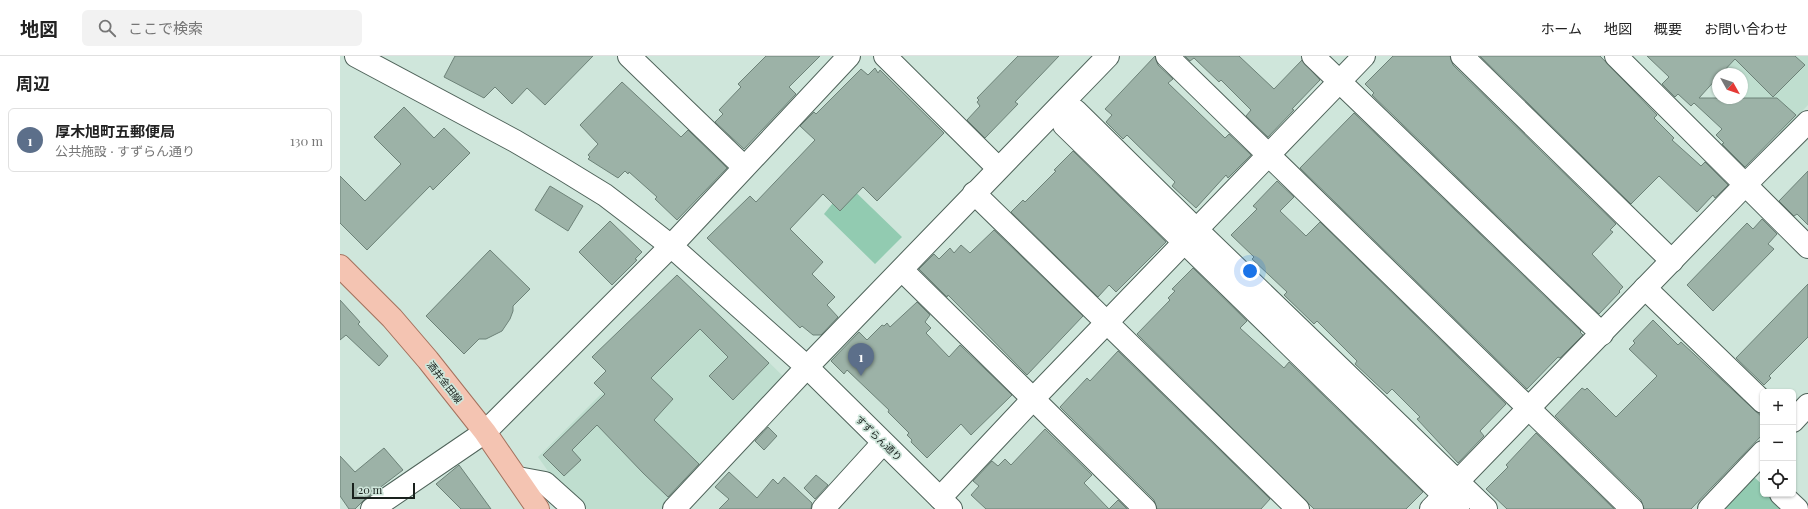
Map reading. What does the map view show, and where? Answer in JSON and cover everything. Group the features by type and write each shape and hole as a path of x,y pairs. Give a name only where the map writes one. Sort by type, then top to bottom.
{"main road":[{"name":"酒井金田線","path":"340,266 392,318 428,360 485,432 538,509"}],"street":[{"name":"すずらん通り","path":"356,56 515,141 605,195 671,246 807,367 946,504"},
{"path":"629,56 744,167"},
{"path":"372,509 485,432 671,246 849,56"},
{"path":"885,56 998,168"},
{"path":"674,509 807,367 1108,56"},
{"path":"1167,56 1632,509"},
{"path":"1313,56 1602,334"},
{"path":"946,504 1033,398 1364,56"},
{"path":"1462,56 1672,261"},
{"path":"1623,58 1745,185 1808,247"},
{"path":"1060,107 1064,125 1190,235 1448,499 1486,509"},
{"path":"1448,499 1528,408 1808,122"},
{"path":"974,193 1298,509"},
{"path":"902,270 1145,509"},
{"path":"1645,288 1760,399"},
{"path":"1796,418 1808,405"},
{"path":"823,509 883,443"},
{"path":"1709,509 1759,465"},
{"path":"518,478 546,483 574,509"},
{"path":"1785,497 1798,509"}],"shaded area":[{"path":"1701,56 1808,56 1808,105 1781,133 1748,101 1748,68 1714,68"},
{"path":"700,295 788,381 665,509 587,509 548,471 538,457"}],"green space":[{"path":"840,177 902,237 875,264 824,214 837,198"},
{"path":"1754,477 1760,482 1760,497 1776,497 1789,509 1715,509"}],"building":[{"path":"455,56 593,56 545,105 527,88 512,104 495,87 484,98 444,77"},
{"path":"766,56 820,56 789,87 796,94 744,149 715,122 723,114 719,110 741,87 738,84"},
{"path":"1018,56 1059,56 1015,102 1018,104 985,138 967,120 980,106 977,102 979,100 977,98"},
{"path":"1155,56 1158,65 1173,79 1168,83 1225,138 1229,134 1251,155 1228,178 1226,175 1196,208 1172,186 1175,182 1127,135 1123,139 1106,122 1112,115 1105,109"},
{"path":"1185,56 1239,56 1274,89 1302,60 1320,80 1268,137 1246,116 1251,110 1221,80 1219,82 1194,58 1190,61"},
{"path":"1393,56 1450,56 1453,65 1616,224 1610,230 1613,232 1592,254 1623,287 1599,314 1372,95 1374,93 1365,84"},
{"path":"1480,56 1600,56 1657,115 1654,118 1674,138 1672,140 1701,166 1705,162 1728,185 1715,198 1713,195 1697,212 1659,176 1631,204"},
{"path":"1647,56 1795,56 1805,65 1773,97 1748,72 1748,68 1744,68 1735,59 1727,68 1712,68 1712,84 1699,98 1712,98 1712,104 1748,104 1748,98 1777,98 1796,115 1745,167 1722,144 1724,143 1716,135 1722,129 1694,103 1691,106 1678,94 1675,97 1662,84 1669,77"},
{"path":"875,68 878,73 880,70 944,133 877,201 863,187 840,211 823,194 790,229 823,262 812,274 835,297 827,305 838,317 821,335 813,335 802,326 800,328 707,238 750,196 756,202 815,140 800,126 814,112 816,114 861,69 868,75"},
{"path":"622,82 681,137 688,130 727,168 677,220 655,199 657,197 629,172 628,174 625,171 618,178 588,159 590,157 588,155 598,144 580,125"},
{"path":"404,107 434,138 444,128 470,153 433,190 430,186 367,250 340,223 340,176 365,201 401,164 374,137"},
{"path":"1354,113 1581,331 1580,332 1583,335 1560,358 1558,357 1527,389 1300,168"},
{"path":"1073,151 1166,242 1116,292 1109,285 1098,297 1011,212 1023,200 1025,202 1056,171 1054,170"},
{"path":"1808,171 1808,225 1797,214 1794,216 1779,201"},
{"path":"1277,181 1294,197 1280,211 1306,236 1320,222 1506,404 1480,431 1484,436 1458,463 1417,419 1420,417 1392,389 1387,394 1355,364 1357,361 1317,321 1314,324 1284,295 1287,292 1252,259 1254,257 1231,235 1257,209 1253,206"},
{"path":"550,186 583,206 568,231 535,210"},
{"path":"1762,219 1777,234 1768,244 1774,249 1713,311 1687,285 1747,223 1753,229"},
{"path":"610,221 642,252 635,259 637,260 612,285 579,252"},
{"path":"994,230 1083,316 1027,375 948,295 947,297 919,269 934,254 939,259 950,248 954,253 961,245 970,253"},
{"path":"490,250 530,289 513,306 510,319 502,331 486,339 479,339 464,354 426,316"},
{"path":"1193,268 1247,321 1240,328 1284,368 1289,362 1423,492 1406,509 1314,509 1137,334 1170,300 1168,298 1175,291 1172,289"},
{"path":"677,275 769,363 733,400 709,376 728,357 700,329 651,378 673,399 654,420 699,464 668,497 597,425 572,450 581,460 564,476 543,455 605,394 594,383 606,371 592,357"},
{"path":"1808,284 1808,337 1769,376 1771,378 1764,385 1736,358"},
{"path":"340,300 360,322 358,324 388,356 379,366 346,335 340,340"},
{"path":"917,302 930,315 925,322 931,328 926,333 949,357 960,345 1012,395 971,435 961,424 927,458 911,442 912,440 907,435 909,433 888,412 889,410 847,370 844,374 831,361 859,332 867,340 882,325 884,326 887,323 890,327"},
{"path":"1653,320 1678,345 1681,342 1760,415 1760,437 1691,509 1644,509 1641,500 1555,416 1582,388 1585,390 1587,388 1616,417 1657,376 1629,349 1635,343 1633,341"},
{"path":"1118,351 1270,499 1261,509 1157,509 1154,500 1060,407 1087,378 1090,381"},
{"path":"768,427 777,436 764,450 755,441"},
{"path":"1045,429 1092,475 1084,483 1109,509 986,509 971,495 979,486 973,481 992,461 998,466 1005,459 1011,465"},
{"path":"1536,433 1614,509 1507,509 1486,489 1508,467 1506,465"},
{"path":"384,448 403,470 365,499 355,509 349,509 340,496 340,456 355,472"},
{"path":"459,465 491,509 461,509 436,484"},
{"path":"729,472 757,498 773,479 778,484 784,477 812,503 811,509 719,509 729,499 715,487"},
{"path":"816,475 828,485 815,499 804,488"},
{"path":"1118,500 1127,509 1109,509"}],"place":[{"name":"厚木旭町五郵便局","path":"861,376"}]}
